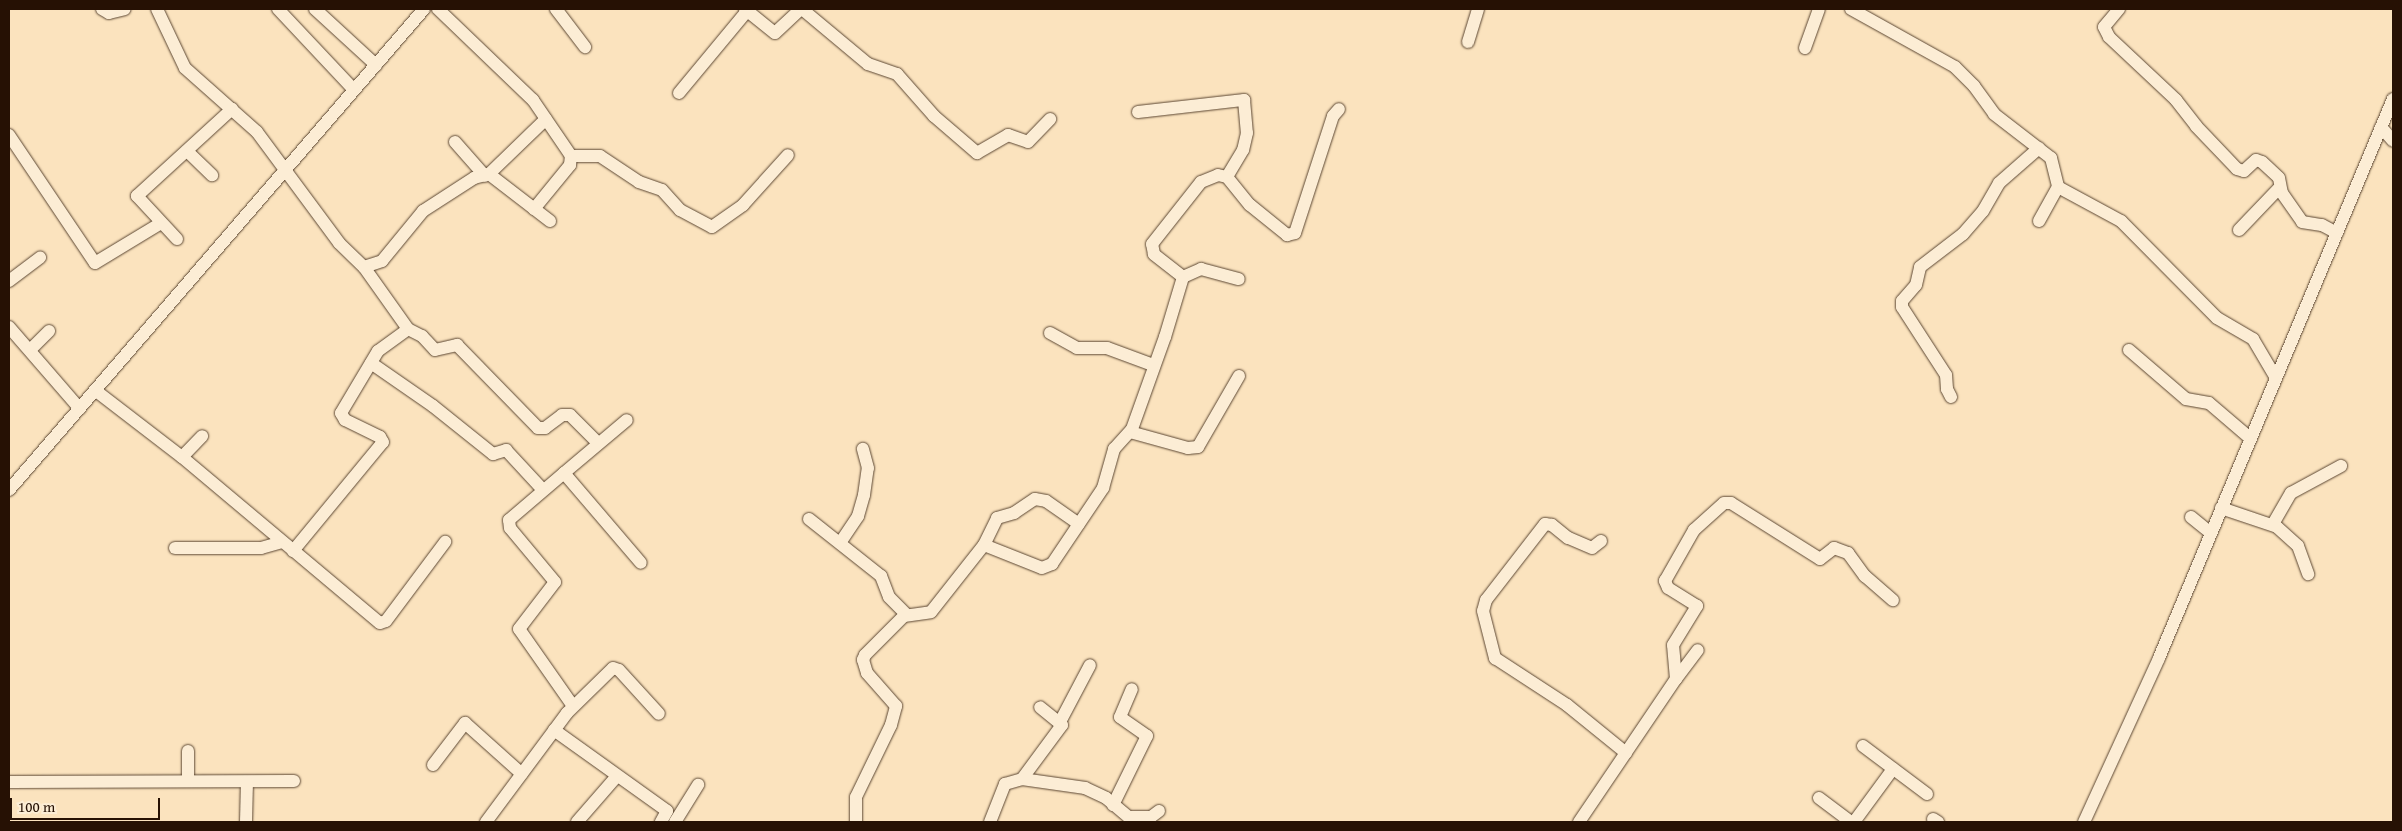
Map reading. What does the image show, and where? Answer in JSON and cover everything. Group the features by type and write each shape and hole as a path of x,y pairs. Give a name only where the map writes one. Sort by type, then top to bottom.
{"street":[{"path":"102,9 110,13 125,9"},
{"path":"157,9 185,68 256,132 339,242 364,267 408,329 422,336 435,350 457,345 536,426 545,428 562,415 570,415 598,443"},
{"path":"278,9 354,90"},
{"path":"315,9 376,65"},
{"path":"326,19 334,9"},
{"path":"10,487 96,391 424,9"},
{"path":"438,9 533,100 571,156 570,165 534,209"},
{"path":"556,9 585,47"},
{"path":"680,93 746,10 775,33 802,9 868,64 897,74 934,116 977,153 1008,135 1028,142 1050,119"},
{"path":"1468,42 1478,9"},
{"path":"1805,48 1819,9"},
{"path":"1851,9 1956,67 1974,86 1994,114 2039,148 2054,162 2058,187 2039,220"},
{"path":"2119,9 2104,27 2109,37 2176,100 2196,126 2237,169 2244,171 2254,161 2259,161 2276,175 2280,187 2302,222 2322,225 2336,233"},
{"path":"2084,822 2211,533 2393,99"},
{"path":"1138,112 1244,100 1247,133 1243,150 1227,177"},
{"path":"177,239 137,196 232,109"},
{"path":"1183,277 1154,254 1151,247 1201,182 1218,175 1227,177 1258,211 1287,235 1295,233 1333,116 1339,110"},
{"path":"364,267 375,266 386,258 423,211 474,178 487,175 546,119"},
{"path":"2381,127 2393,141"},
{"path":"9,135 94,263 161,223"},
{"path":"455,142 487,175 550,222"},
{"path":"1951,397 1946,386 1946,375 1902,307 1902,301 1916,285 1920,267 1963,234 1983,211 1999,183 2039,148"},
{"path":"187,151 212,175"},
{"path":"571,156 600,156 639,182 662,190 680,210 712,227 743,205 788,155"},
{"path":"2058,187 2122,221 2217,318 2253,339 2276,378"},
{"path":"2239,230 2280,187"},
{"path":"9,281 40,258"},
{"path":"984,545 1045,569 1103,488 1116,445 1130,432 1183,277 1201,269 1239,279"},
{"path":"9,327 80,409"},
{"path":"293,551 383,442 380,437 345,420 342,413 381,348 408,329"},
{"path":"30,350 50,330"},
{"path":"1050,333 1077,348 1107,348 1153,365"},
{"path":"2129,350 2186,399 2209,403 2250,438"},
{"path":"371,363 434,406 493,454 508,452 543,490"},
{"path":"1130,432 1188,448 1198,447 1239,376"},
{"path":"96,391 182,458 377,621 383,623 445,542"},
{"path":"573,706 519,629 556,582 508,524 514,514 627,420"},
{"path":"182,458 202,436"},
{"path":"840,543 856,520 864,495 868,468 863,449"},
{"path":"2273,524 2291,492 2341,466"},
{"path":"564,474 641,563"},
{"path":"856,822 856,797 891,725 896,706 870,676 863,657 907,615 931,612 984,545 998,518 1014,513 1035,499 1046,501 1079,524"},
{"path":"1676,678 1673,645 1697,606 1668,588 1665,581 1694,530 1724,503 1731,503 1820,559 1834,548 1848,553 1865,576 1893,600"},
{"path":"2221,508 2273,524 2298,546 2308,574"},
{"path":"2191,516 2211,533"},
{"path":"809,519 881,576 889,596 907,615"},
{"path":"1601,541 1592,548 1568,538 1552,525 1545,524 1486,600 1483,611 1495,658 1567,705 1626,753"},
{"path":"175,548 261,548 282,542"},
{"path":"1579,822 1676,678 1698,650"},
{"path":"1022,780 1054,738 1060,722 1090,665"},
{"path":"486,822 573,706 616,668 659,714"},
{"path":"1113,805 1147,736 1120,717 1132,689"},
{"path":"1040,706 1060,722"},
{"path":"433,765 465,723 522,774"},
{"path":"554,730 667,811 661,822"},
{"path":"1862,746 1927,794"},
{"path":"188,750 188,780"},
{"path":"1818,798 1853,822 1893,769"},
{"path":"576,822 617,776"},
{"path":"990,822 1005,784 1022,780 1085,788 1129,817 1152,817 1158,811"},
{"path":"9,782 294,781"},
{"path":"246,822 247,782"},
{"path":"675,822 698,785"}]}
